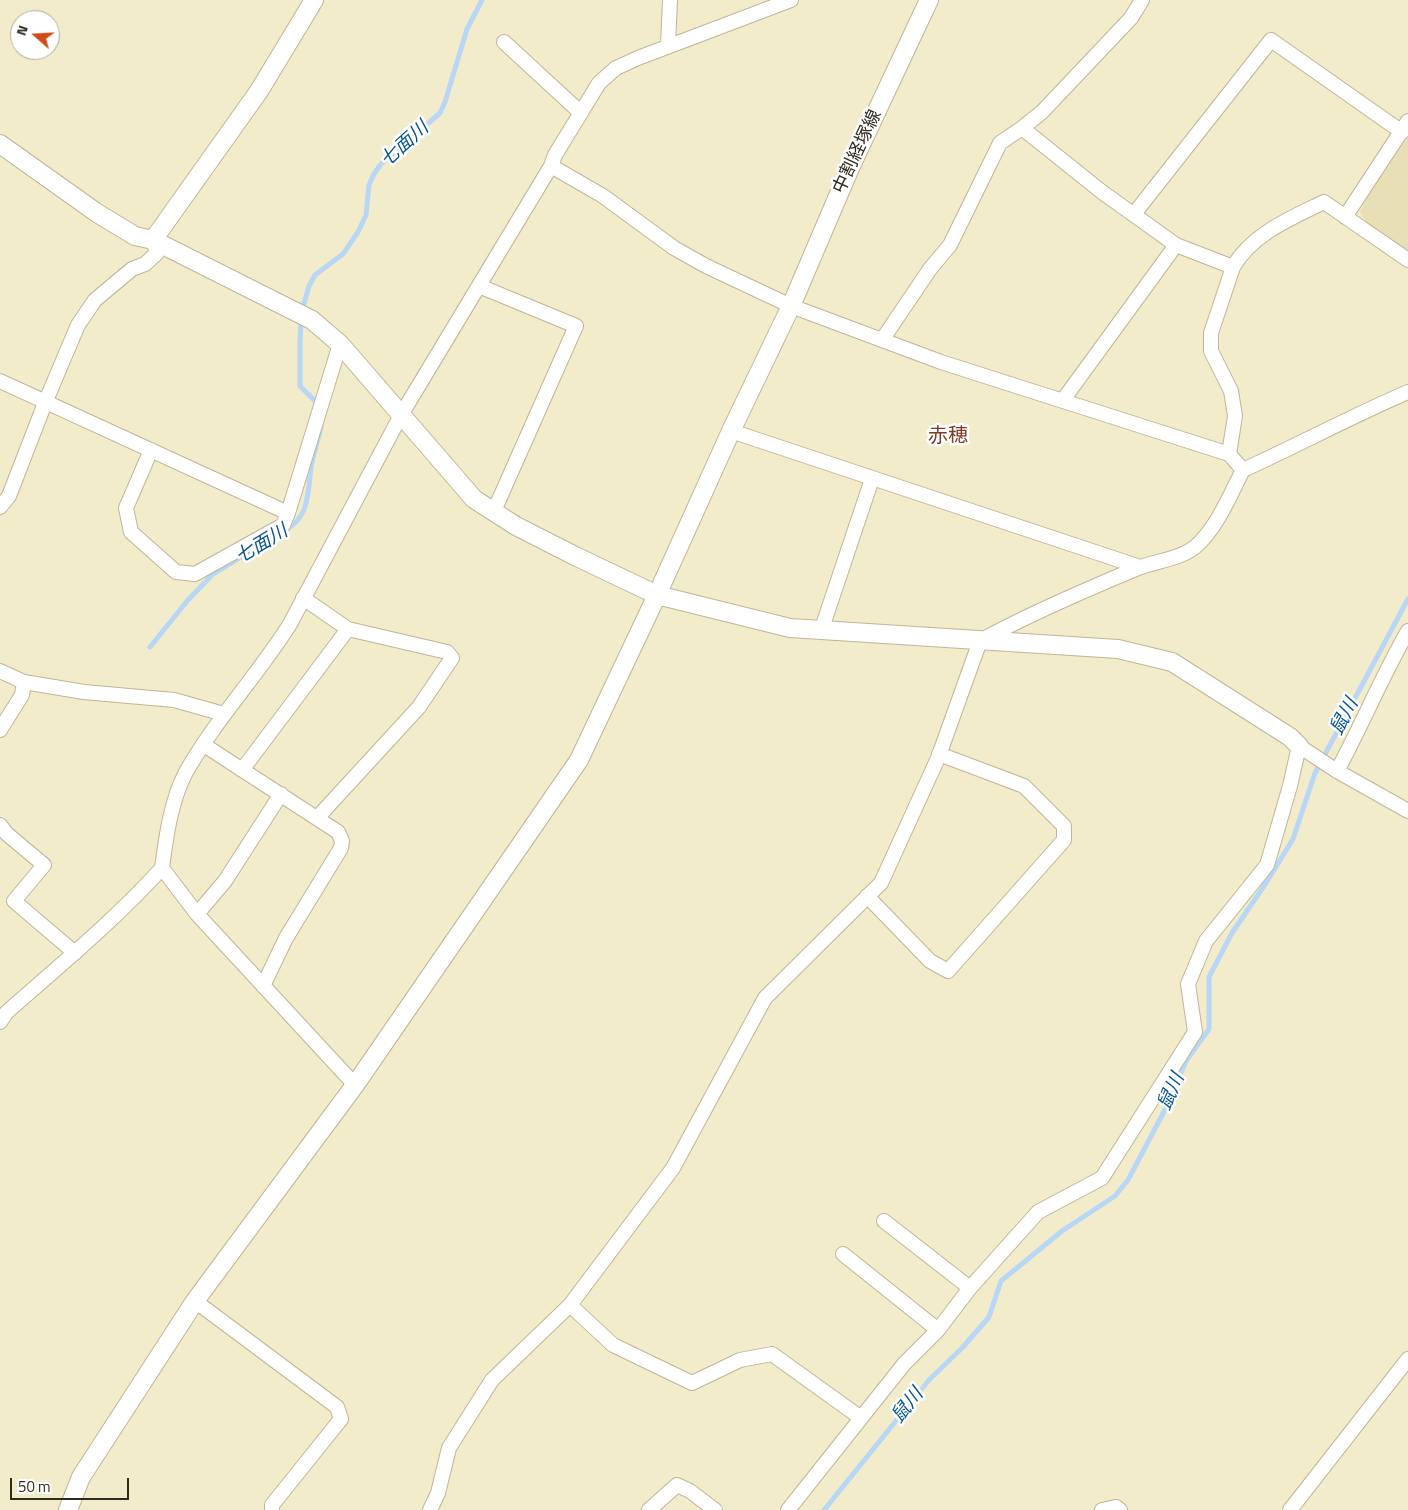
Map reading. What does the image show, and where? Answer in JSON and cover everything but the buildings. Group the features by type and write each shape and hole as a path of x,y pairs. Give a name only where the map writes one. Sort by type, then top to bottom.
{"street":[{"path":"153,240 260,91 314,0"},
{"path":"668,46 670,0"},
{"path":"0,1022 6,1013 75,953 140,892 162,868 172,811 186,773 224,714 276,646 401,415 599,83 616,68 668,46 791,0"},
{"name":"中割経塚線","path":"68,1510 81,1477 195,1301 355,1085 579,760 791,306 850,168 929,0"},
{"path":"882,340 930,269 950,245 1000,143 1042,112 1131,18 1142,0"},
{"path":"1134,214 1271,40 1405,127 1346,216"},
{"path":"504,42 580,113"},
{"path":"1022,128 1102,192 1176,244 1233,267"},
{"path":"0,144 97,213 135,236 153,240 312,320 340,344 474,499 516,526 657,596 790,628 1118,649 1172,662 1290,737 1334,768 1408,811"},
{"path":"551,166 603,196 674,248 706,266 791,306 941,362 1229,454 1243,470"},
{"path":"1229,454 1235,416 1231,391 1211,351 1211,333 1233,267 1239,258 1264,234 1290,218 1324,202 1408,260"},
{"path":"0,507 9,496 78,325 95,300 132,269 145,264 157,253 153,240"},
{"path":"1063,400 1176,244"},
{"path":"479,286 576,326 494,512"},
{"path":"151,450 126,508 131,532 176,572 195,574 283,525 340,344"},
{"path":"0,381 288,512"},
{"path":"430,1510 438,1493 449,1448 492,1380 570,1305 673,1168 765,998 881,883 939,754 980,641 1011,624 1140,567 1188,552 1196,546 1218,518 1243,470 1302,443 1360,412 1408,392"},
{"path":"731,431 1140,567"},
{"path":"820,631 872,479"},
{"path":"303,598 348,629 446,652 452,658 419,707 317,818"},
{"path":"242,770 348,629"},
{"path":"1334,768 1354,740 1390,662 1408,631"},
{"path":"0,671 24,682 84,692 174,700 224,714"},
{"path":"0,730 22,695 24,682"},
{"path":"204,745 338,832 342,841 341,848 286,938 263,986"},
{"path":"788,1510 904,1364 938,1330 970,1288 1038,1212 1102,1178 1195,1032 1188,984 1206,941 1267,865 1290,786 1306,750"},
{"path":"867,896 930,961 948,971 1064,840 1064,826 1024,786 939,754"},
{"path":"197,914 224,882 281,794"},
{"path":"0,825 7,834 44,865 14,901 75,953"},
{"path":"162,868 197,914 355,1085"},
{"path":"884,1220 970,1288"},
{"path":"843,1254 938,1330"},
{"path":"195,1301 337,1407 341,1419 272,1505 272,1510"},
{"path":"570,1305 613,1345 692,1383 740,1360 772,1354 861,1418"},
{"path":"1290,1510 1408,1359"},
{"path":"649,1510 677,1485 690,1491 715,1510"},
{"path":"1102,1510 1116,1507 1120,1510"}],"shaded area":[{"path":"1408,134 1408,255 1371,228 1360,212 1370,192"}],"waterway":[{"name":"七面川","path":"303,307 309,286 315,275 343,254 358,232 366,215 369,185 381,164 440,113 467,29 482,0"},
{"name":"七面川","path":"301,322 300,386 316,402"},
{"name":"七面川","path":"283,532 298,520 306,505 312,463 321,427"},
{"name":"七面川","path":"150,647 188,600 212,575 265,542"},
{"name":"鼠川","path":"824,1510 929,1380 963,1347 989,1317 1001,1281 1062,1231 1115,1196 1128,1180 1168,1104 1186,1061 1209,1029 1209,977 1232,933 1293,839 1315,773 1408,599"}],"district":[{"name":"赤穂","path":"948,437"}]}
